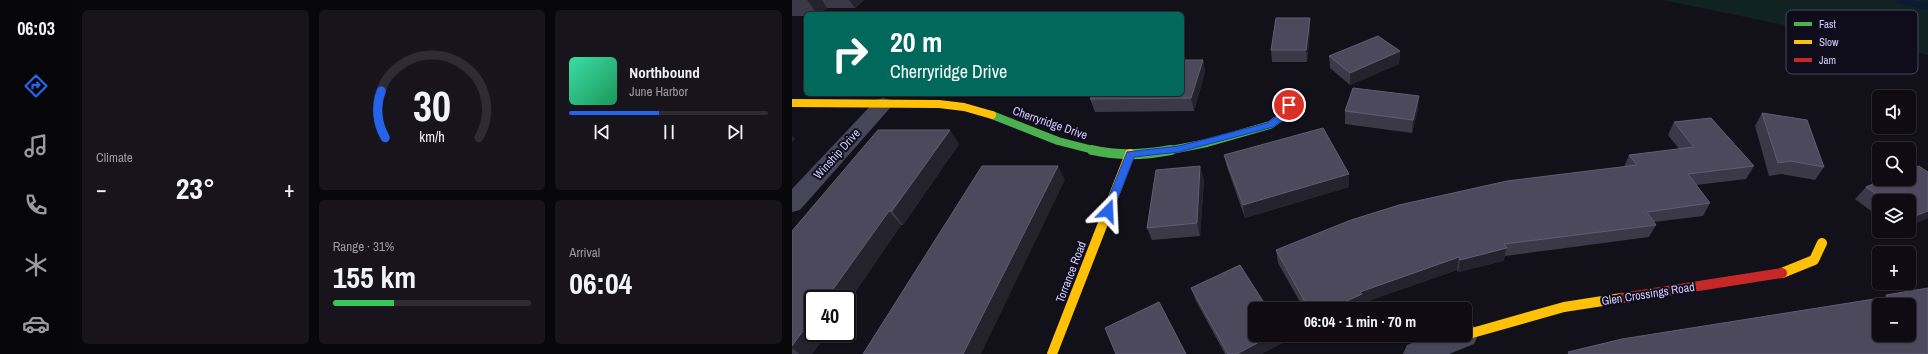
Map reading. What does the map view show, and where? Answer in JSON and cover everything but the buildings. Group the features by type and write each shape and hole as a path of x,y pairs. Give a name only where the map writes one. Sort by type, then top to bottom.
{"street":[{"name":"Cherryridge Drive","path":"792,103 938,104 963,107 1076,146 1105,152 1130,154 1179,149 1270,125 1280,118 1289,105"},
{"name":"Winship Drive","path":"792,204 883,104"},
{"name":"Torrance Road","path":"1052,354 1130,154"},
{"name":"Glen Crossings Road","path":"1472,333 1564,307 1788,272 1814,260 1822,243"},
{"name":"Glen Crossings Road","path":"1417,354 1447,342"}],"shaded area":[{"path":"1663,0 1928,0 1928,55 1918,53 1918,10 1786,10 1786,26"}],"waterway":[{"path":"1898,0 1928,7"}],"traffic: fast":[{"path":"992,115 1058,141 1085,149 1121,154 1142,154 1186,148 1270,125 1280,118 1289,105"}],"traffic: slow":[{"path":"792,103 939,104 964,107 992,115"},
{"path":"1052,354 1130,154"},
{"path":"1782,273 1814,260 1822,243"},
{"path":"1472,333 1564,307 1622,298"}],"traffic: jam":[{"path":"1622,298 1782,273"}],"route":[{"path":"1108,211 1130,154 1155,153 1179,149 1270,125 1280,118 1289,105"}]}
